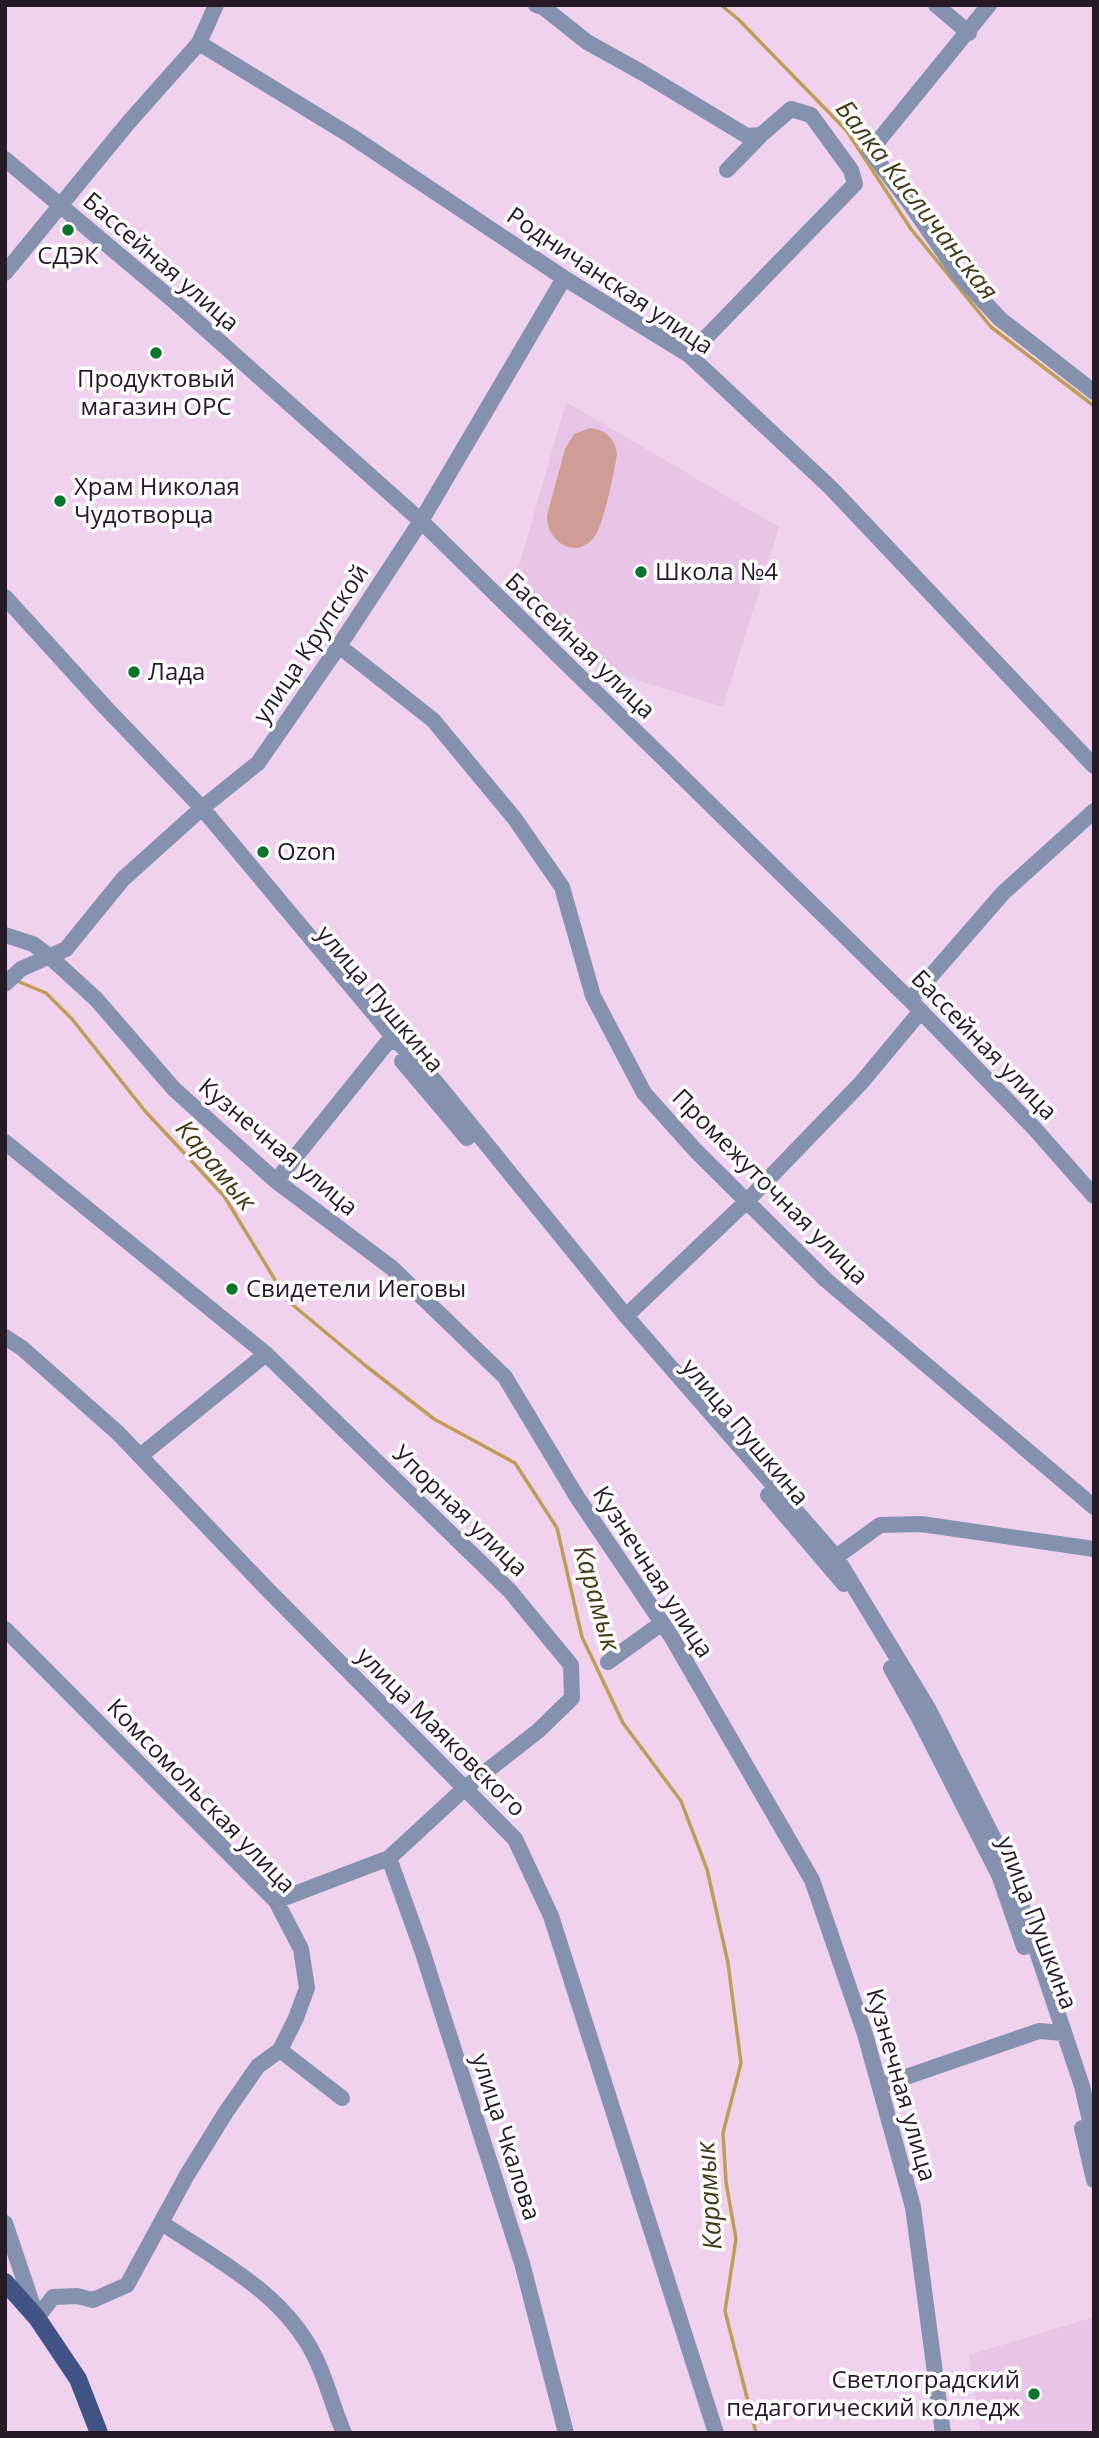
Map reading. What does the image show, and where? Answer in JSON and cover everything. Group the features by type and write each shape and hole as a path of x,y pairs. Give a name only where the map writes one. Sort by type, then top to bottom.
{"main road":[{"path":"5,2282 78,2379 99,2433"},
{"path":"5,2295 34,2320 72,2382 91,2433"}],"street":[{"path":"5,273 128,123 199,43 216,5"},
{"path":"536,5 587,43 747,136 761,135"},
{"path":"936,5 968,33"},
{"path":"989,5 870,151 960,276 1000,319 1094,392"},
{"name":"Родничанская улица","path":"199,43 351,136 564,278 689,355 831,488 1094,766"},
{"path":"689,355 855,184 851,170 811,115 791,109 727,170"},
{"name":"Бассейная улица","path":"5,159 174,300 421,521 915,1006 1034,1128 1094,1196"},
{"name":"улица Крупской","path":"5,984 21,969 66,949 123,878 258,763 421,521 564,278"},
{"name":"улица Пушкина","path":"5,597 202,808 207,826 391,1041 844,1585 919,1718 999,1875 1082,2086 1094,2138"},
{"name":"Промежуточная улица","path":"339,646 433,720 515,819 562,887 593,996 644,1093 696,1151 826,1280 1094,1507"},
{"path":"626,1315 747,1202 861,1083 915,1006 1003,892 1094,811"},
{"name":"Кузнечная улица","path":"5,935 33,944 50,956 96,999 174,1089 276,1181 392,1268 505,1377 578,1497 662,1623 812,1880 865,2034 913,2207 943,2433"},
{"path":"276,1181 391,1041"},
{"name":"улица Пушкина","path":"391,1041 435,1081 626,1315 836,1557 929,1710 1010,1871 1059,2032 1094,2180"},
{"name":"Упорная улица","path":"5,1142 266,1354 510,1591 571,1665 572,1698 538,1731 465,1788 388,1858 276,1901"},
{"name":"улица Маяковского","path":"5,1337 22,1348 118,1433 267,1589 515,1839 551,1916 716,2433"},
{"path":"140,1456 266,1354"},
{"path":"836,1557 880,1525 921,1524 1094,1549"},
{"path":"608,1662 662,1623"},
{"name":"Комсомольская улица","path":"5,1629 276,1901 301,1950 307,1988 296,2018 279,2050 258,2066 226,2112 187,2175 127,2286 93,2300 76,2296 53,2297 34,2320"},
{"name":"улица Чкалова","path":"388,1858 422,1950 522,2263 566,2433"},
{"path":"880,2086 1039,2031 1059,2032"},
{"path":"279,2050 342,2098"},
{"path":"5,2223 34,2320"},
{"path":"162,2223 259,2288 293,2321 315,2357 344,2433"}],"shaded area":[{"name":"Школа №4","path":"566,402 779,527 723,707 601,669 511,594"},
{"path":"590,428 609,436 617,455 602,520 595,536 588,543 572,548 557,541 548,525 547,515 565,449 574,434"},
{"name":"Светлоградский педагогический колледж","path":"1094,2317 1094,2433 981,2433 969,2355"}],"waterway":[{"name":"Балка Кисличанская","path":"721,5 738,19 846,130 911,229 991,327 1094,406"},
{"name":"Карамык","path":"17,981 46,993 72,1019 145,1111 224,1196 288,1301 434,1419 515,1463 557,1528 582,1637 623,1723 681,1801 707,1869 728,1963 741,2063 723,2133 726,2182 736,2239 725,2311 756,2433"}],"place":[{"name":"СДЭК","path":"68,230"},
{"name":"Продуктовый магазин ОРС","path":"156,353"},
{"name":"Храм Николая Чудотворца","path":"60,501"},
{"name":"Школа №4","path":"641,572"},
{"name":"Лада","path":"134,672"},
{"name":"Ozon","path":"263,852"},
{"name":"Свидетели Иеговы","path":"232,1289"},
{"name":"Светлоградский педагогический колледж","path":"1034,2394"}]}
